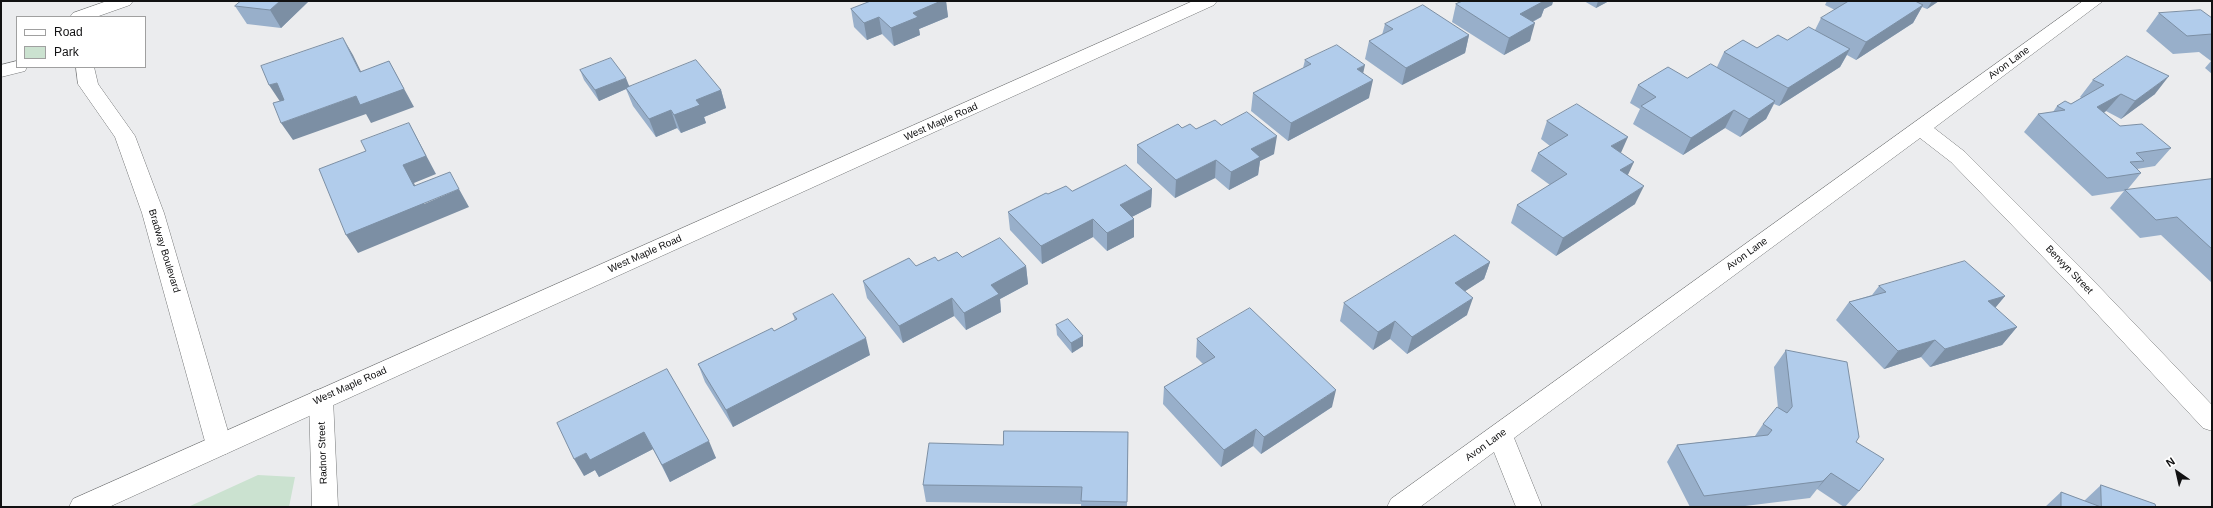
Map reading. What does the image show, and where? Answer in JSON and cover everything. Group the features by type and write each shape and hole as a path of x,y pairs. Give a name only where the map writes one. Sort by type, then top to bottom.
{"street":[{"path":"77,1 79,16"},
{"path":"82,16 124,1"},
{"name":"West Maple Road","path":"82,507 1208,1"},
{"name":"Avon Lane","path":"1400,507 2094,1"},
{"path":"1,71 16,67"},
{"name":"Bradway Boulevard","path":"85,68 88,84 96,98 125,136 153,213 219,445"},
{"name":"Berwyn Street","path":"1920,127 1958,157 2080,281 2212,420"},
{"name":"Radnor Street","path":"321,399 325,507"},
{"path":"1500,435 1529,507"}],"green space":[{"path":"258,475 295,477 289,507 188,507"}],"building":[{"path":"241,1 280,1 270,10 235,6"},
{"path":"871,1 941,1 913,13 918,17 891,28 879,17 864,23 851,9"},
{"path":"1463,1 1544,1 1520,14 1535,23 1509,38 1456,4"},
{"path":"1849,1 1915,1 1923,5 1866,42 1821,18"},
{"path":"1423,5 1469,35 1406,68 1369,41 1393,29 1385,24"},
{"path":"2201,10 2212,18 2212,34 2187,36 2159,13"},
{"path":"1809,27 1850,49 1788,88 1724,52 1743,40 1757,48 1778,35 1787,40"},
{"path":"343,38 360,72 389,61 404,89 360,105 356,96 281,123 273,103 284,100 277,83 269,85 261,66"},
{"path":"1337,45 1365,65 1357,69 1373,80 1291,123 1253,93 1311,64 1305,60"},
{"path":"2127,56 2169,76 2135,101 2121,94 2097,107 2120,126 2142,124 2171,148 2136,153 2144,161 2130,162 2141,173 2107,178 2038,114 2065,110 2057,106 2065,101 2071,104 2104,85 2093,80"},
{"path":"611,58 626,78 595,90 580,70"},
{"path":"696,60 721,90 696,100 700,105 674,115 671,110 649,119 626,88"},
{"path":"1711,64 1775,101 1749,119 1734,110 1691,138 1641,106 1656,97 1638,85 1668,67 1687,78"},
{"path":"1577,104 1628,137 1611,146 1634,162 1620,170 1644,186 1563,238 1517,205 1567,174 1538,153 1568,135 1547,121"},
{"path":"1247,112 1277,136 1251,149 1260,157 1231,172 1216,160 1176,180 1137,145 1178,124 1182,128 1190,124 1196,129 1215,120 1221,125"},
{"path":"409,123 426,156 403,165 414,186 450,172 459,189 346,235 319,169 366,151 361,141"},
{"path":"1126,165 1152,189 1120,205 1134,219 1107,233 1093,219 1041,246 1008,212 1046,193 1048,194 1066,186 1072,191"},
{"path":"2212,179 2212,249 2177,217 2156,220 2125,190"},
{"path":"1455,235 1490,262 1455,283 1473,298 1412,337 1395,321 1378,332 1344,303"},
{"path":"1000,238 1026,266 991,285 999,294 964,313 952,298 899,326 863,281 909,258 916,266 935,257 938,261 957,252 962,257"},
{"path":"1965,261 2005,296 1988,301 2017,327 1945,349 1935,340 1898,351 1849,302 1886,292 1879,286"},
{"path":"833,294 866,338 726,410 698,364 772,328 774,331 797,319 793,314"},
{"path":"1250,308 1336,390 1264,437 1256,429 1224,450 1164,387 1215,357 1197,339"},
{"path":"1068,319 1083,336 1071,343 1056,325"},
{"path":"1786,350 1847,362 1859,437 1856,442 1884,459 1859,491 1831,473 1823,481 1704,496 1677,445 1768,435 1772,430 1763,424 1777,407 1787,413 1792,407"},
{"path":"667,369 709,441 662,465 644,432 590,460 586,453 574,459 557,423"},
{"path":"1004,431 1128,432 1127,502 1081,501 1082,487 923,485 929,443 1003,445"},
{"path":"2101,485 2155,504 2156,507 2101,507"},
{"path":"2061,492 2101,507 2061,507"}]}
